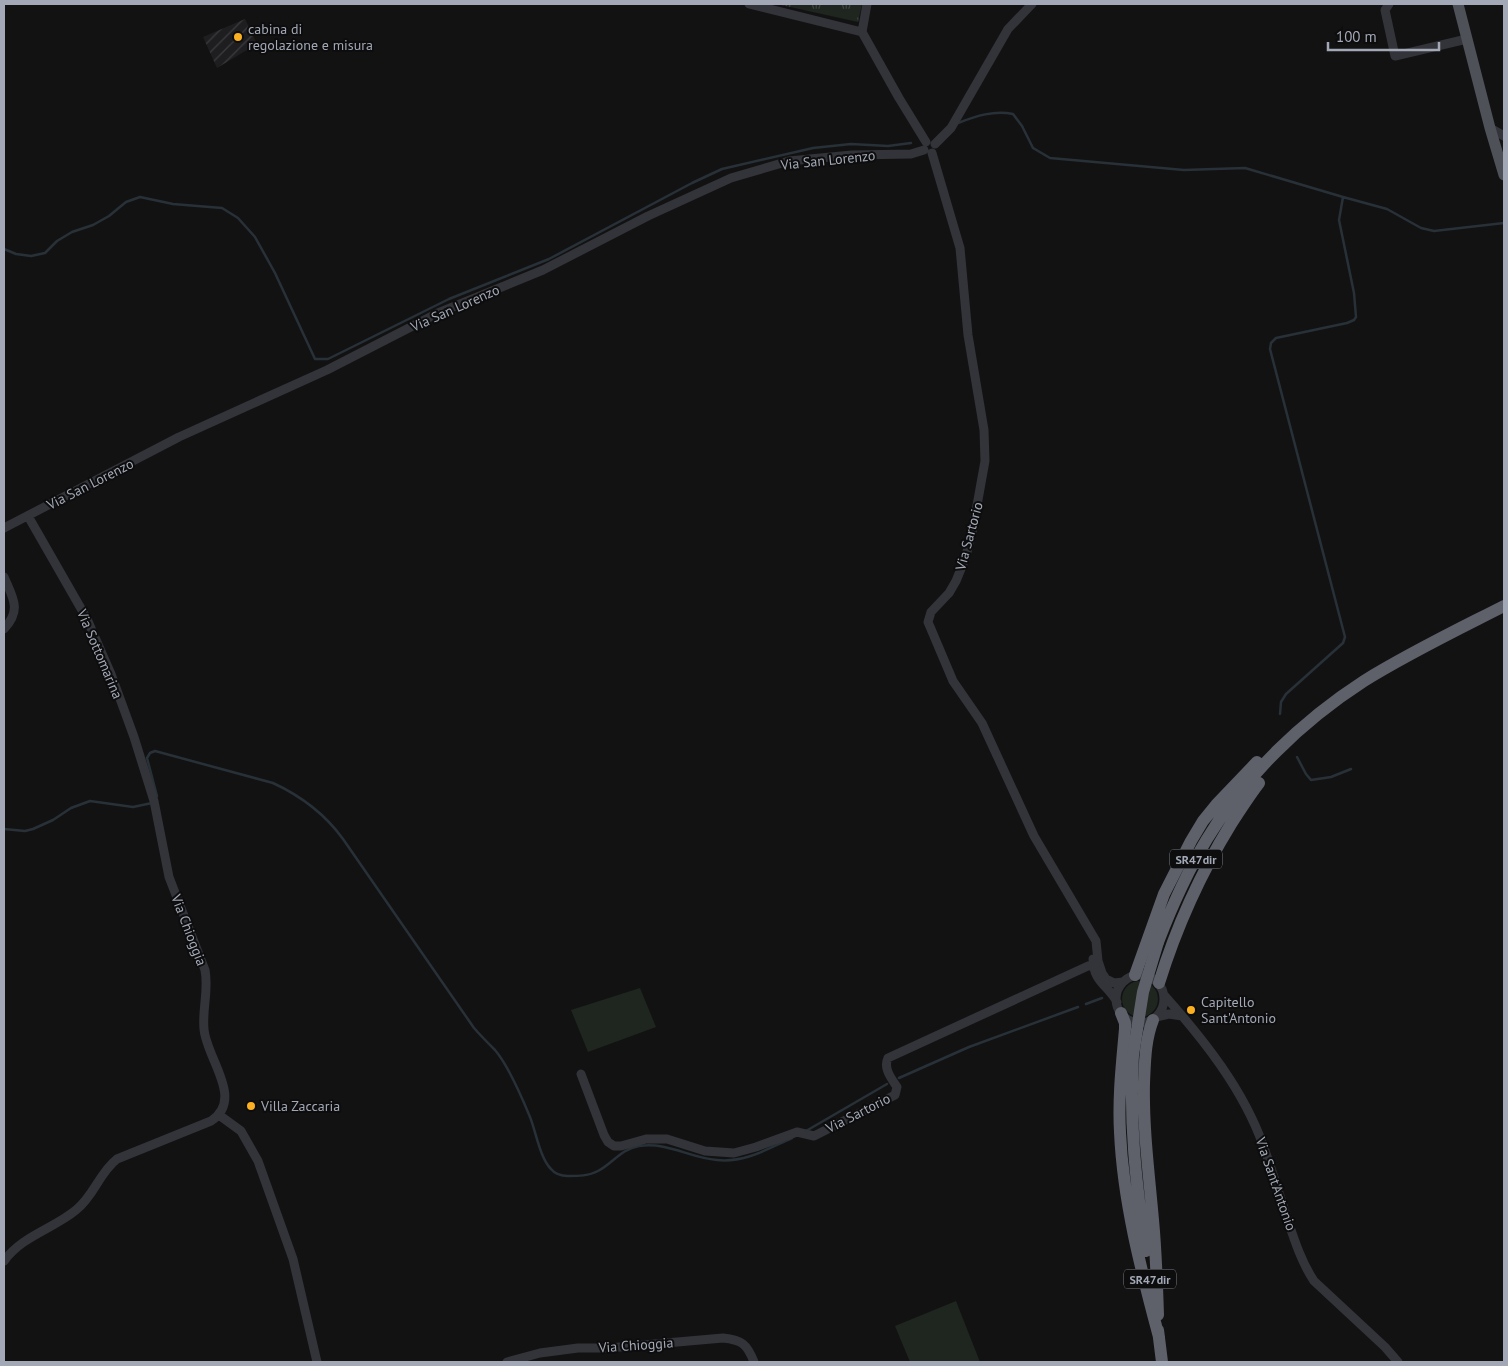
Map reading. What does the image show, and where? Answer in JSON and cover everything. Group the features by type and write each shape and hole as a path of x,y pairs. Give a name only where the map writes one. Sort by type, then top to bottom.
{"highway":[{"name":"SR47dir","path":"1162,1362 1144,1239 1132,1134 1131,1098 1133,1055 1143,992 1158,942 1181,886 1223,815 1267,762 1321,712 1380,671 1504,606"},
{"path":"1135,975 1164,894 1204,820 1230,790 1281,739 1321,712"},
{"path":"1162,989 1166,959 1185,909 1207,865 1254,790 1321,712"},
{"path":"1119,1007 1125,1023 1119,1097 1123,1175 1145,1284 1159,1337"},
{"path":"1155,1018 1149,1028 1145,1052 1144,1106 1146,1152 1156,1250 1159,1337"}],"main road":[{"path":"1458,4 1504,175"}],"street":[{"path":"749,4 862,32"},
{"path":"867,4 862,32 929,147 951,128 1008,29 1032,4"},
{"path":"1389,4 1386,10 1395,56 1467,39"},
{"path":"1490,128 1504,136"},
{"name":"Via San Lorenzo","path":"4,528 180,437 327,370 438,313 543,270 648,216 731,178 789,162 852,154 911,154 929,147"},
{"name":"Via Sartorio","path":"929,147 960,248 968,335 984,430 985,461 972,533 965,559 956,581 931,612 928,622 953,681 982,723 1034,836 1089,929 1096,964 1096,976 1103,986 1113,994 1119,1007"},
{"name":"Via Sottomarina","path":"28,516 87,619 99,646 134,737 155,804"},
{"path":"4,576 14,599 15,610 12,621 4,629"},
{"name":"Via Chioggia","path":"155,804 170,877 205,970 207,986 204,1029 208,1046 225,1089 225,1104 220,1115"},
{"path":"1096,964 1106,979 1114,983 1123,982 1135,975 1148,976 1162,989 1163,1007 1155,1018"},
{"name":"Via Sartorio","path":"581,1074 604,1135 608,1142 614,1146 646,1139 662,1139 705,1151 734,1153 797,1132 814,1136 894,1095 897,1087 886,1068 885,1063 888,1058 1096,964"},
{"path":"1123,982 1118,991 1119,1007 1126,1018 1139,1023 1169,1014 1182,1016"},
{"name":"Via Sant'Antonio","path":"1162,989 1207,1046 1252,1116 1299,1253 1310,1275 1398,1362"},
{"path":"4,1261 18,1246 75,1211 87,1200 108,1166 117,1159 203,1124 220,1115 241,1131 258,1161 293,1259 317,1362"},
{"name":"Via Chioggia","path":"507,1362 540,1353 578,1348 609,1348 723,1338 737,1339 747,1347 754,1362"}],"shaded area":[{"path":"245,19 257,44 217,68 203,37"}],"green space":[{"path":"777,4 862,4 858,22"},
{"path":"1140,981 1147,982 1153,986 1157,992 1157,1006 1153,1012 1147,1016 1140,1017 1133,1016 1127,1012 1123,1006 1122,999 1123,992 1127,986 1133,982"},
{"path":"640,988 656,1027 588,1052 571,1010"},
{"path":"956,1301 980,1362 910,1362 895,1326"}],"waterway":[{"path":"958,123 992,113 1013,114 1022,126 1033,148 1050,158 1184,170 1245,168 1387,209 1421,228 1434,231 1504,223"},
{"path":"4,249 16,254 31,256 45,253 57,241 72,232 93,225 109,216 126,202 140,197 173,204 222,208 238,218 255,237 275,273 315,359 328,359 449,299 549,259 722,169 813,148 851,144 888,146 911,143"},
{"path":"1280,714 1281,702 1286,694 1343,643 1345,637 1270,349 1271,343 1276,338 1347,323 1356,317 1354,293 1339,220 1343,197"},
{"path":"157,796 147,758 150,753 155,751 273,783 303,800 320,814 343,839 474,1028 500,1056 527,1110 544,1158 551,1169 557,1173 568,1176 591,1174 603,1168 627,1150 639,1146 660,1146 707,1159 727,1160 756,1154 792,1138"},
{"path":"1297,757 1311,780 1331,777 1351,769"},
{"path":"4,829 25,831 33,829 53,820 71,808 90,801 133,807 152,803"},
{"path":"1086,1004 1102,998"},
{"path":"899,1078 969,1047 1078,1007"},
{"path":"806,1131 887,1084"}],"place":[{"name":"cabina di regolazione e misura","path":"238,37"},
{"name":"Capitello Sant'Antonio","path":"1191,1010"},
{"name":"Villa Zaccaria","path":"251,1106"}]}
